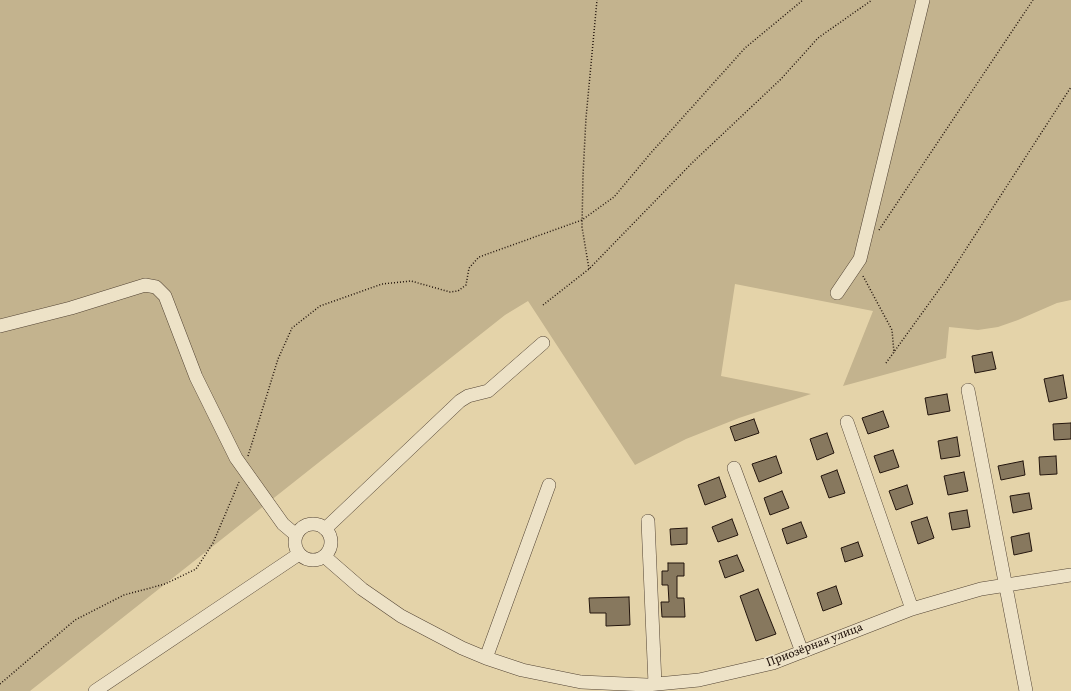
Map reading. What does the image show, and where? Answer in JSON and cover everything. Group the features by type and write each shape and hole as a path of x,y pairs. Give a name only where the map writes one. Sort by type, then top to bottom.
{"street":[{"path":"838,293 860,259 923,0"},
{"path":"0,326 71,308 145,285 156,287 165,296 196,377 236,458 283,524 296,535"},
{"path":"325,529 460,401 468,396 488,391 543,343"},
{"path":"968,390 1026,691"},
{"path":"847,422 912,609"},
{"path":"734,468 802,652"},
{"path":"486,658 549,485"},
{"path":"648,521 655,684"},
{"path":"312,524 321,526 325,529 331,543 328,552 320,558 311,560 302,557 295,545 296,535 302,527 312,524"},
{"path":"95,691 299,554"},
{"name":"Приозёрная улица","path":"324,556 362,589 400,616 462,648 486,658 522,670 581,682 700,686 773,663 912,609 982,589 1071,575"}],"path":[{"path":"589,269 582,220 586,118 597,0"},
{"path":"0,684 75,620 124,594 165,584 196,569 213,543 244,470 278,359 292,328 320,306 382,284 411,281 450,292 458,290 466,285 469,268 478,257 582,220 614,197 650,154 745,48 803,0"},
{"path":"543,305 589,269 693,162 780,79 818,38 872,0"},
{"path":"878,233 1033,0"},
{"path":"886,363 946,280 1071,87"},
{"path":"860,259 862,275 892,330 894,353"}],"shaded area":[{"path":"0,0 1071,0 1071,300 1057,303 998,327 978,330 949,327 946,358 843,386 873,311 735,284 721,376 811,394 739,418 686,439 635,465 528,301 505,315 30,691 0,691"}],"building":[{"path":"992,352 996,369 975,373 972,356"},
{"path":"1063,375 1067,398 1049,402 1044,379"},
{"path":"947,394 950,411 928,415 925,398"},
{"path":"883,411 889,427 868,434 862,418"},
{"path":"754,419 759,433 735,441 730,427"},
{"path":"1071,423 1071,439 1054,440 1053,424"},
{"path":"827,433 834,453 817,460 810,439"},
{"path":"957,437 960,456 941,459 938,441"},
{"path":"893,450 899,467 880,473 874,456"},
{"path":"776,456 782,473 759,482 752,464"},
{"path":"1056,456 1057,474 1040,475 1039,457"},
{"path":"1023,461 1025,475 1001,480 998,466"},
{"path":"837,470 845,493 829,498 821,476"},
{"path":"964,472 968,491 948,495 944,476"},
{"path":"719,477 726,497 705,505 698,485"},
{"path":"907,485 913,504 896,510 889,491"},
{"path":"782,491 789,508 770,515 764,498"},
{"path":"1029,493 1032,509 1013,513 1010,496"},
{"path":"967,510 970,527 952,530 949,513"},
{"path":"927,517 934,538 918,544 911,522"},
{"path":"732,519 738,535 718,542 712,527"},
{"path":"801,522 807,537 787,544 782,529"},
{"path":"687,528 687,544 671,545 670,529"},
{"path":"1029,533 1032,551 1014,555 1011,537"},
{"path":"858,542 863,556 845,562 841,548"},
{"path":"737,555 744,571 725,578 719,561"},
{"path":"668,563 684,563 684,576 677,576 677,598 684,598 685,617 662,617 661,602 669,602 668,585 662,585 662,571 668,571"},
{"path":"836,586 842,604 823,611 817,593"},
{"path":"758,589 776,634 756,641 740,596"},
{"path":"629,597 630,625 606,626 606,613 590,613 589,598"}]}
